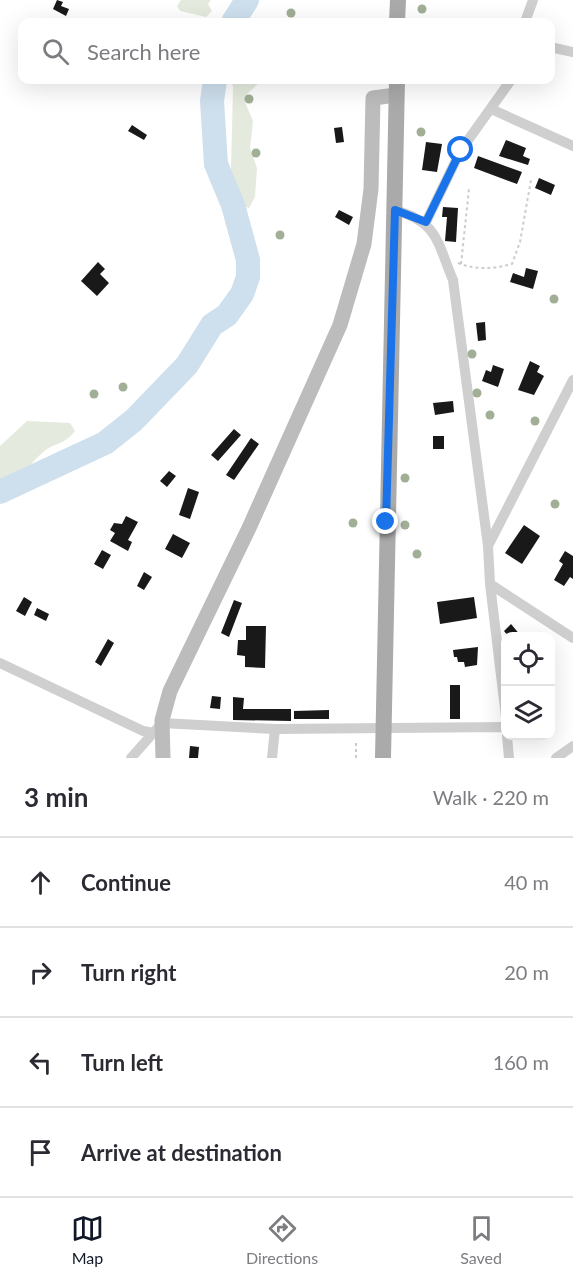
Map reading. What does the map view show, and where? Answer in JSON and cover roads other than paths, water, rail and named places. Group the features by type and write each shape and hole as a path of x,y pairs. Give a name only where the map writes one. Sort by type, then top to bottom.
{"main road":[{"path":"397,18 398,0"},
{"path":"383,758 396,87"}],"street":[{"path":"526,18 533,0"},
{"path":"555,48 573,52"},
{"path":"426,222 461,150 508,84"},
{"path":"131,758 158,728 183,660 249,528 340,325 364,244 371,189 373,98 396,87"},
{"path":"491,109 573,146"},
{"path":"395,210 426,222 453,280 488,546 489,584 502,686"},
{"path":"488,546 573,380"},
{"path":"489,584 573,638"},
{"path":"0,663 143,731 158,728 501,727"},
{"path":"158,728 162,758"},
{"path":"272,758 274,729"},
{"path":"507,740 509,758"},
{"path":"556,758 573,746"}],"waterway":[{"path":"236,18 247,0"},
{"path":"0,492 105,443 134,420 187,365 212,325 227,315 242,294 248,277 248,260 233,205 216,164 212,101 214,84"}]}
